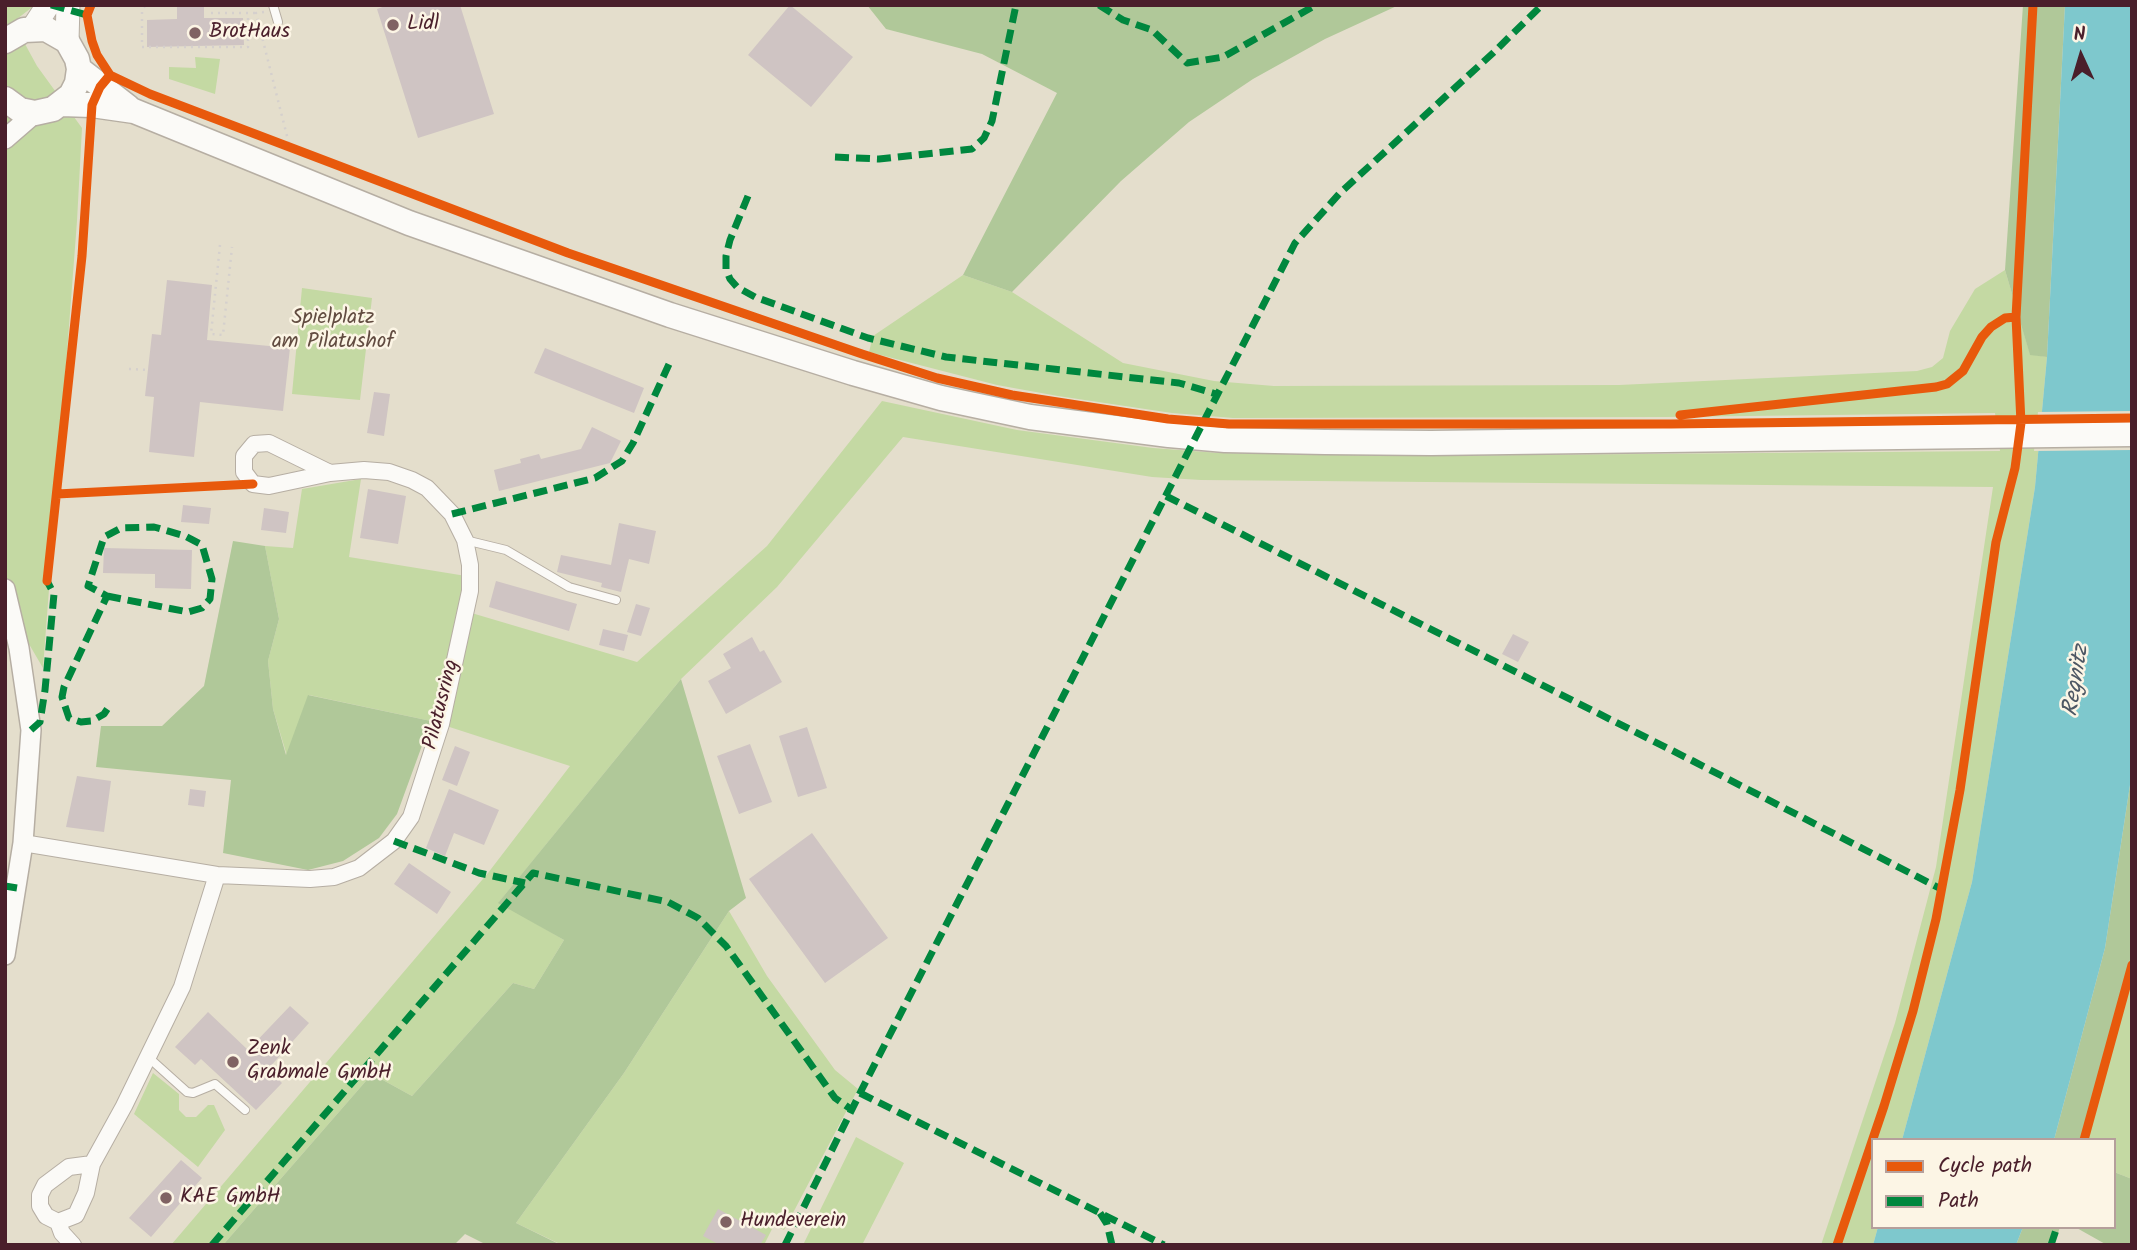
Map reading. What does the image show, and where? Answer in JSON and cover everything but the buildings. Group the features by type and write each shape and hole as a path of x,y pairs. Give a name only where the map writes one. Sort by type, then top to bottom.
{"main road":[{"path":"33,28 48,5"},
{"path":"5,99 20,110 35,113 61,104 71,95 79,69 77,59 67,41 68,5"},
{"path":"6,40 15,33 33,28 46,29 67,41"},
{"path":"79,69 134,111"},
{"path":"61,104 92,104 134,111 409,223 633,302 776,350 954,401 1030,417 1225,440 1432,443 2132,434"}],"street":[{"path":"5,139 35,113"},
{"name":"Pilatusring","path":"23,843 217,875 310,879 334,877 359,868 394,841 411,817 441,724 470,591 470,565 465,540 452,514 427,488 412,480 389,472 364,470 330,473 269,486 253,484 244,472 244,456 254,444 269,443 330,473"},
{"path":"5,589 19,648 31,730 23,843 5,955"},
{"path":"58,1222 76,1215 86,1193 92,1164 124,1107 182,987 217,875"},
{"path":"73,1245 62,1233 58,1222 46,1216 40,1206 40,1195 45,1185 69,1167 92,1164"}],"lane":[{"path":"273,7 278,22"},
{"path":"465,540 506,550 569,587 616,600"},
{"path":"148,1057 187,1092 193,1093 215,1084 245,1110"}],"path":[{"path":"145,6 142,10 142,47 248,47 248,13"},
{"path":"211,13 256,13 273,7"},
{"path":"256,13 290,148"},
{"path":"220,245 211,334 223,335 232,247"},
{"path":"129,369 148,370"}],"green space":[{"path":"5,5 35,5 13,22 37,66 82,128 43,668 5,603"},
{"path":"867,5 1399,5 1325,39 1253,79 1189,122 1121,181 1012,292 963,275 1057,93 982,54 886,29"},
{"path":"2023,5 2065,5 2047,357 2030,355 2005,270"},
{"path":"195,57 220,59 215,94 169,79 169,67 196,68"},
{"path":"2005,270 2030,354 2047,357 2035,487 1972,882 1903,1138 1871,1138 1871,1229 1877,1229 1873,1245 1821,1245 1895,1023 1936,867 1993,487 1201,480 1152,477 903,437 777,587 681,679 499,902 564,940 534,989 513,983 412,1096 372,1074 223,1245 171,1245 488,873 570,766 431,721 309,695 287,756 273,709 268,661 279,619 265,546 293,548 302,489 361,479 349,557 466,576 458,609 637,662 767,546 882,401 1017,430 1153,448 1219,453 1409,456 2000,451 1995,413 1233,418 1172,413 997,385 869,352 873,336 963,275 1012,292 1123,363 1214,381 1274,386 1619,385 1917,371 1932,367 1943,358 1950,331 1975,289"},
{"name":"Spielplatz am Pilatushof","path":"302,288 372,298 360,400 292,394"},
{"path":"233,541 265,546 279,619 268,661 273,709 286,755 308,695 431,721 397,814 379,838 343,861 308,870 223,853 231,780 96,767 101,726 162,726 204,686"},
{"path":"681,679 746,898 729,911 624,1073 516,1223 561,1245 487,1245 465,1234 454,1245 223,1245 372,1074 412,1096 513,983 534,989 564,940 498,903"},
{"path":"2132,772 2132,959 2086,1138 2055,1138 2105,948"},
{"path":"729,911 767,976 835,1070 858,1089 784,1230 774,1225 764,1245 562,1245 516,1223 624,1073"},
{"path":"2132,972 2132,1179 2116,1173 2116,1138 2086,1138"},
{"path":"153,1073 179,1094 179,1110 186,1117 196,1117 208,1105 214,1105 225,1130 198,1167 134,1114"},
{"path":"856,1137 904,1163 862,1245 803,1245"},
{"path":"2116,1173 2132,1179 2132,1245 2107,1245 2079,1229 2116,1229"},
{"path":"2022,1229 2059,1229 2054,1245 2016,1245"}],"water":[{"name":"Regnitz","path":"2065,5 2132,5 2132,772 2105,948 2055,1138 1903,1138 1972,882 2035,487 2047,357"},
{"path":"1877,1229 2022,1229 2016,1245 1873,1245"}],"pier":[{"path":"2132,411 2132,450 2034,451 2038,412"}],"marked path":[{"path":"51,5 87,15"},
{"path":"835,157 879,159 972,149 984,138 992,121 1016,5"},
{"path":"1099,5 1123,20 1152,30 1187,63 1223,57 1316,5"},
{"path":"785,1245 860,1093 1295,243 1340,193 1542,5"},
{"path":"748,196 730,240 726,269 737,287 755,297 868,338 946,357 1179,383 1216,394"},
{"path":"452,514 595,478 622,461 670,362"},
{"path":"1166,496 1941,889"},
{"path":"107,596 188,612 202,608 210,599 212,579 202,545 185,536 154,527 121,528 104,537 88,586 107,596 64,687 62,697 69,718 81,722 92,721 104,714 110,705"},
{"path":"31,730 40,722 45,690 54,594 47,575"},
{"path":"394,841 479,873 525,883"},
{"path":"212,1245 533,873 668,902 698,918 726,946 835,1098 852,1110"},
{"path":"5,886 17,888"},
{"path":"860,1093 1164,1245"},
{"path":"1100,1213 1107,1224 1112,1245"},
{"path":"2051,1245 2056,1229"}],"cycle path":[{"path":"91,5 87,15 92,41 97,55 110,75 150,94 568,253 937,378 1012,395 1168,419 1229,424 1671,424 2132,418"},
{"path":"1873,1138 1913,1011 1936,919 1960,790 1996,542 2015,468 2021,423 2016,317 2033,5"},
{"path":"47,581 82,256 92,105 100,87 110,75"},
{"path":"1680,415 1947,384 1963,371 1982,337 1991,327 2005,318 2016,317"},
{"path":"57,494 253,484"},
{"path":"2085,1138 2132,965"},
{"path":"1837,1245 1871,1144"}],"place":[{"name":"Lidl","path":"393,25"},
{"name":"BrotHaus","path":"195,33"},
{"name":"Zenk Grabmale GmbH","path":"233,1062"},
{"name":"KAE GmbH","path":"166,1198"},
{"name":"Hundeverein","path":"726,1222"}]}
